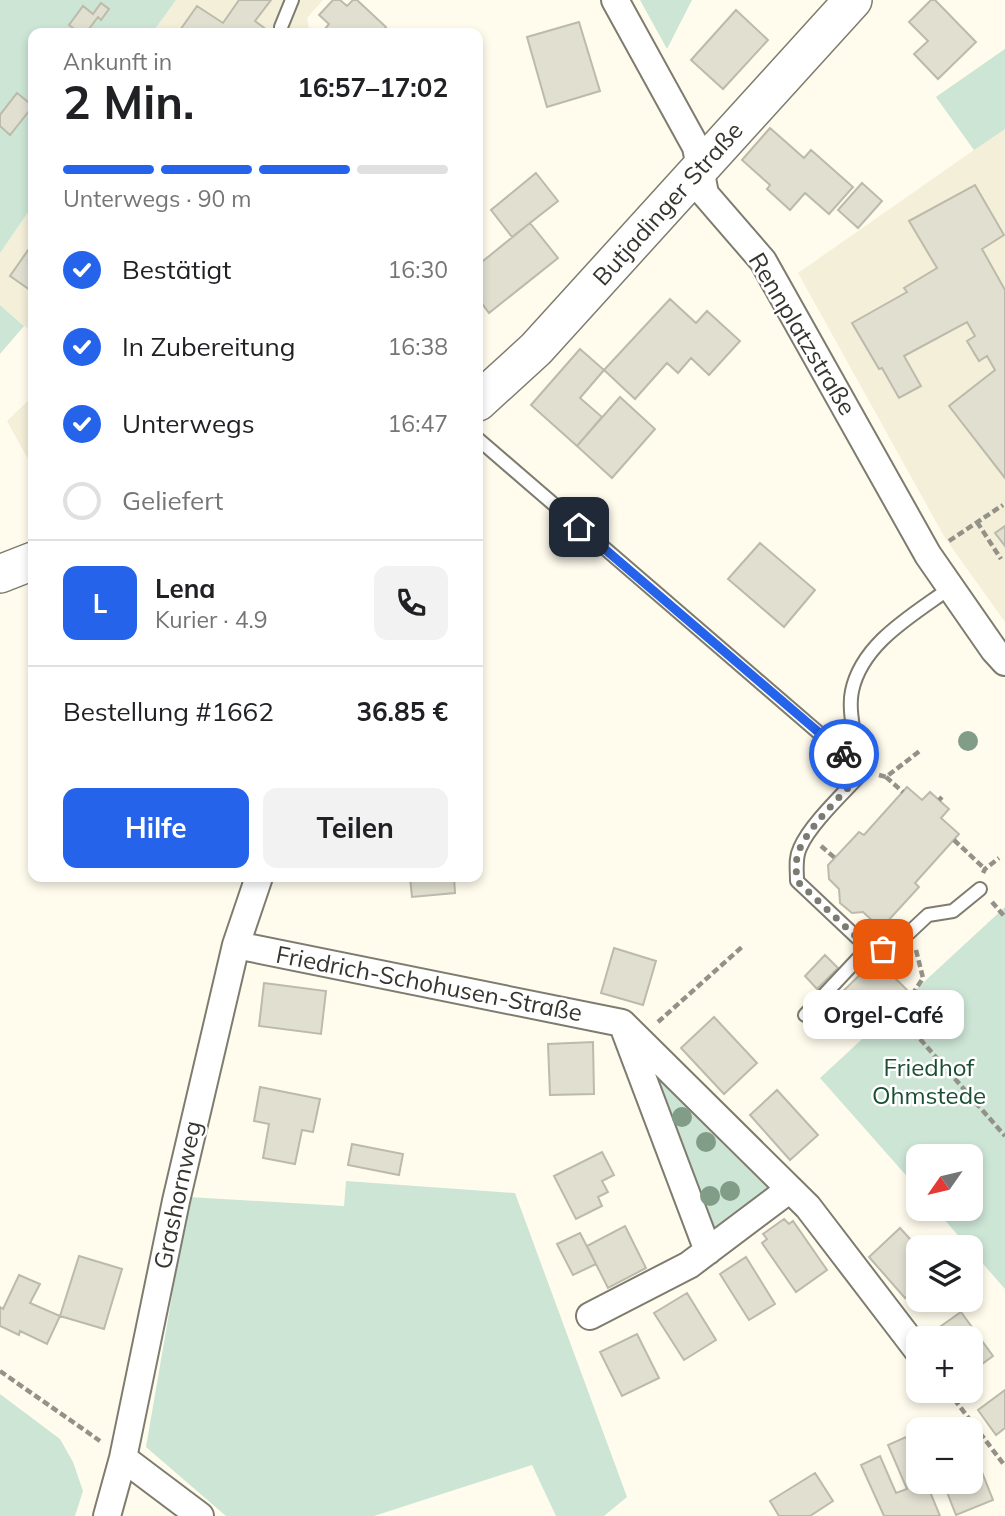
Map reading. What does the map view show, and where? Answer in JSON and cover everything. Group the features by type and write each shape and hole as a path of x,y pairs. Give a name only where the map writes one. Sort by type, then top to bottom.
{"street":[{"name":"Rennplatzstraße","path":"615,0 696,147 705,194 763,261 928,555 1005,662"},
{"name":"Butjadinger Straße","path":"483,397 536,349 853,0"},
{"path":"0,574 28,563"},
{"name":"Grashornweg","path":"107,1516 123,1458 176,1201 236,945 257,882"},
{"name":"Friedrich-Schohusen-Straße","path":"236,945 630,1031"},
{"path":"630,1031 808,1207 906,1335"},
{"path":"630,1031 708,1251"},
{"path":"590,1316 689,1265 790,1189"},
{"path":"123,1458 200,1516"}],"lane":[{"path":"281,28 292,0"},
{"path":"483,443 864,771"},
{"path":"864,771 854,733 852,692 868,654 900,624 950,588"},
{"path":"864,771 808,834 799,849 796,863 797,881 868,948 883,949 898,943 928,915 953,911 980,889"},
{"path":"805,1015 868,948"}],"path":[{"path":"928,555 1003,505"},
{"path":"977,522 1001,559"},
{"path":"886,777 921,750"},
{"path":"864,771 886,777 902,792"},
{"path":"954,840 985,869"},
{"path":"996,907 1005,917"},
{"path":"912,932 923,978 899,1015 1005,1136"},
{"path":"630,1031 743,946"},
{"path":"0,1371 123,1458"},
{"path":"957,1403 1005,1466"}],"shaded area":[{"path":"176,0 323,0 307,18 309,28 156,28"},
{"path":"1005,49 1005,622 945,538 798,273 974,150 936,97"},
{"path":"28,212 28,329 0,305 0,253"},
{"path":"28,401 28,459 7,421"}],"green space":[{"path":"0,0 176,0 156,28 28,28 28,212 0,253"},
{"path":"640,0 692,0 667,49"},
{"path":"1005,49 1005,129 974,150 936,97"},
{"path":"0,305 24,326 0,354"},
{"name":"Friedhof Ohmstede","path":"1005,907 1005,1289 983,1264 983,1235 958,1235 946,1222 984,1222 984,1144 906,1144 906,1175 820,1078"},
{"path":"647,1062 773,1187 713,1233"},
{"path":"346,1181 515,1193 627,1497 604,1516 556,1516 532,1465 374,1516 226,1516 146,1447 189,1197 344,1206"},
{"path":"0,1394 60,1439 73,1462 83,1491 75,1516 0,1516"}],"building":[{"path":"239,0 271,0 255,21 264,28 182,28 197,6 223,23"},
{"path":"333,0 340,0 347,6 357,0 386,27 326,28 329,24 319,15"},
{"path":"931,0 935,0 976,42 938,79 914,54 928,41 909,22"},
{"path":"101,3 109,9 101,20 98,17 90,28 73,28 69,25 83,6 93,14"},
{"path":"736,10 768,40 723,89 691,60"},
{"path":"579,22 600,91 547,107 527,37"},
{"path":"17,93 28,102 28,112 10,135 0,126 0,115"},
{"path":"770,128 804,158 811,150 853,187 829,214 805,193 790,210 767,189 770,185 742,160"},
{"path":"536,173 558,201 512,237 491,210"},
{"path":"862,183 882,201 858,228 838,210"},
{"path":"975,185 1004,235 982,249 1005,290 1005,478 949,406 995,370 987,356 979,361 967,341 975,336 967,322 904,356 921,386 899,398 852,323 907,292 904,288 937,268 909,221"},
{"path":"530,223 558,258 489,313 483,305 483,261"},
{"path":"28,250 28,289 10,276"},
{"path":"670,299 696,323 707,311 740,341 709,375 691,358 678,373 667,363 635,399 604,370"},
{"path":"580,349 604,370 580,398 602,417 577,446 531,405"},
{"path":"620,397 655,429 612,478 577,446"},
{"path":"1005,526 1005,546 995,533"},
{"path":"760,543 815,590 784,627 728,579"},
{"path":"907,787 922,800 930,792 949,809 941,818 959,834 915,883 919,887 886,923 875,923 863,912 852,913 840,903 839,889 829,879 828,865 859,832 864,835"},
{"path":"410,882 454,882 455,893 412,897"},
{"path":"614,948 656,961 643,1005 601,993"},
{"path":"825,955 838,968 817,989 805,976"},
{"path":"876,959 907,990 862,1034 832,1002"},
{"path":"264,983 326,991 321,1034 259,1026"},
{"path":"714,1017 757,1063 724,1094 681,1048"},
{"path":"593,1042 594,1094 550,1095 548,1044"},
{"path":"260,1087 320,1099 313,1132 302,1130 295,1164 263,1158 269,1124 254,1121"},
{"path":"777,1090 818,1135 790,1160 750,1115"},
{"path":"352,1144 403,1154 399,1175 348,1165"},
{"path":"602,1152 614,1175 602,1181 608,1192 598,1197 602,1206 576,1219 554,1176"},
{"path":"784,1219 789,1224 793,1221 827,1270 796,1292 762,1243 767,1239 763,1234"},
{"path":"625,1226 646,1268 608,1288 587,1246"},
{"path":"900,1228 906,1235 906,1297 905,1298 869,1257"},
{"path":"580,1233 596,1264 573,1275 557,1244"},
{"path":"79,1256 122,1269 104,1329 60,1316"},
{"path":"746,1257 775,1304 749,1320 720,1274"},
{"path":"19,1275 40,1284 30,1303 60,1316 47,1344 20,1331 19,1335 0,1326 0,1307 3,1309"},
{"path":"687,1293 716,1340 684,1360 654,1313"},
{"path":"961,1312 971,1326 941,1326"},
{"path":"637,1334 659,1378 622,1396 600,1352"},
{"path":"983,1342 993,1356 983,1363"},
{"path":"1005,1390 1005,1428 996,1435 978,1410"},
{"path":"906,1437 906,1487 888,1445"},
{"path":"880,1456 896,1493 906,1489 906,1494 931,1494 940,1516 884,1516 861,1465"},
{"path":"815,1473 833,1501 810,1516 779,1516 770,1501"},
{"path":"983,1475 993,1500 956,1515 948,1494 983,1494"}],"way so far":[{"path":"844,754 864,771 808,834 799,849 796,863 797,881 868,948 883,949"}],"place":[{"name":"Orgel-Café","path":"883,949"}],"route":[{"path":"579,527 844,754"}]}
